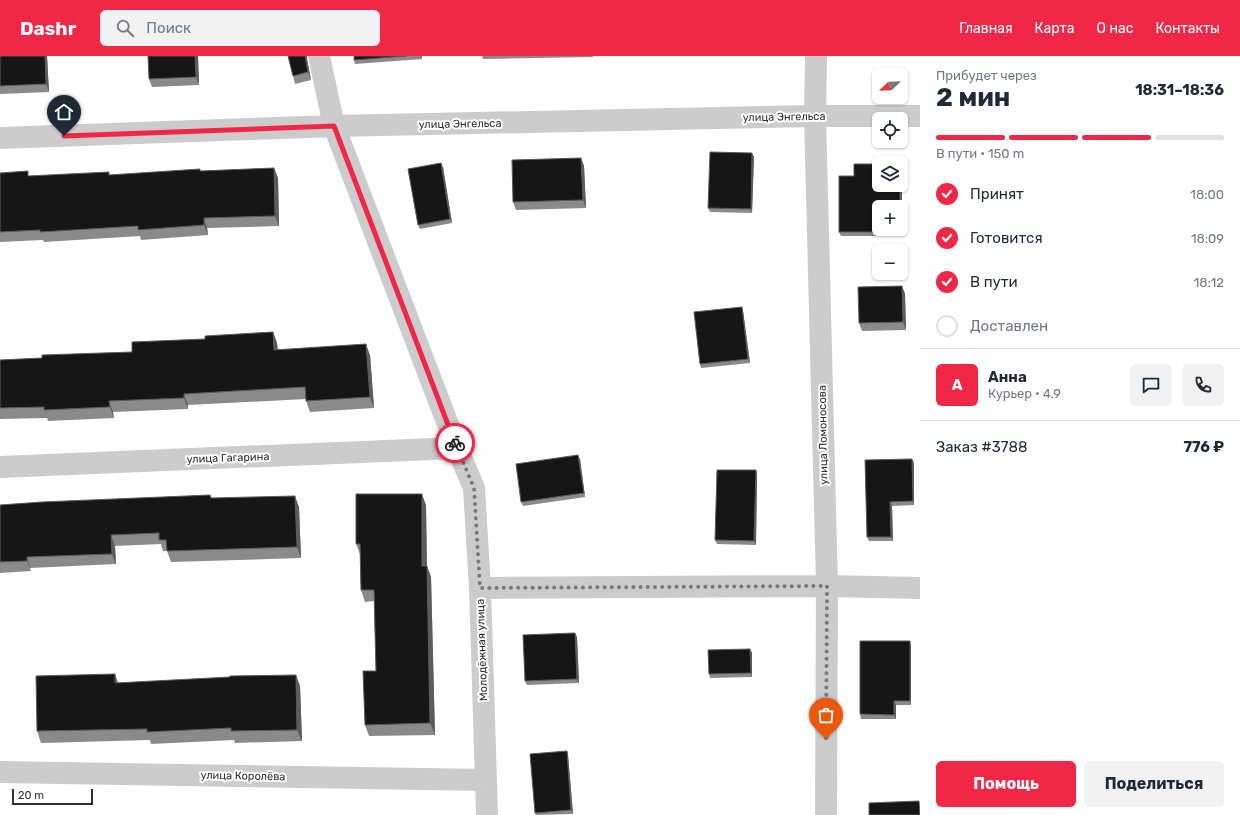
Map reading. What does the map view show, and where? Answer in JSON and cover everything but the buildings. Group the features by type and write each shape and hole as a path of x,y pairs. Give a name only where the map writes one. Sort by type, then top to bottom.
{"street":[{"name":"Молодёжная улица","path":"319,56 334,126 457,448 474,488 480,588 487,815"},
{"name":"улица Ломоносова","path":"816,56 815,116 827,586 826,815"},
{"name":"улица Энгельса","path":"0,138 334,126 815,116 920,116"},
{"name":"улица Гагарина","path":"0,467 457,448"},
{"path":"480,588 827,586 920,588"},
{"name":"улица Королёва","path":"0,772 485,780"}],"way so far":[{"path":"455,443 474,488 480,588 827,586 826,739"}],"route":[{"path":"64,136 334,126 455,443"}]}
